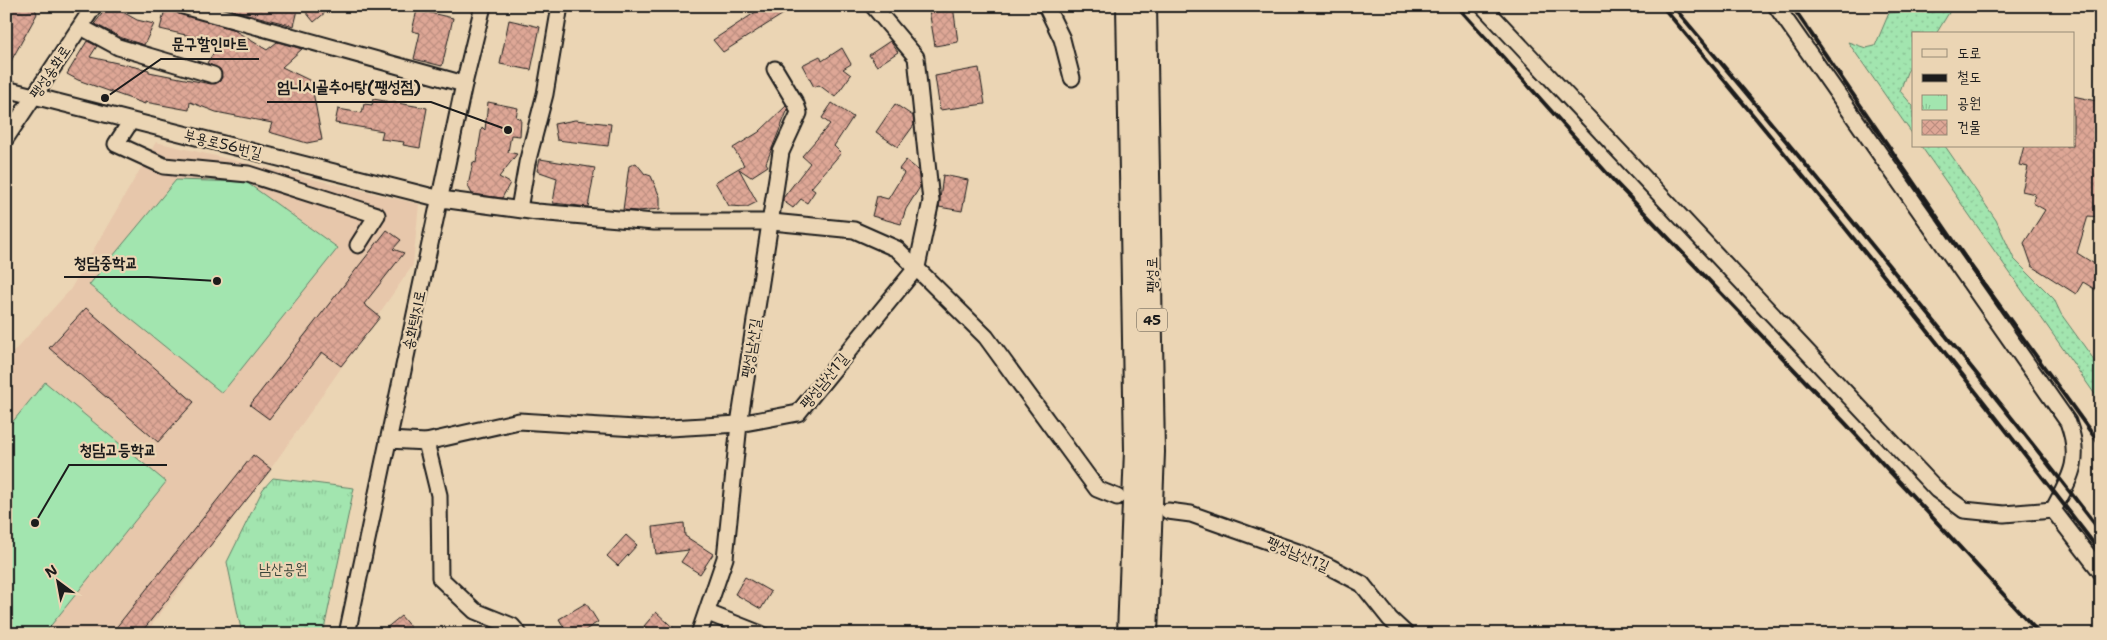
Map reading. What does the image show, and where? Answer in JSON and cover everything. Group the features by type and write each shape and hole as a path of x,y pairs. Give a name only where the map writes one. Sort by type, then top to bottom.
{"main road":[{"name":"팽성로","path":"1127,6 1134,450 1128,634"},
{"name":"팽성로","path":"1146,6 1154,452 1147,634"}],"street":[{"name":"팽성송화로","path":"6,138 94,6"},
{"path":"183,6 464,84"},
{"name":"송화택지로","path":"347,634 464,84 483,6"},
{"path":"519,209 527,163 545,94 560,6"},
{"path":"873,6 916,57 931,201 917,267 986,337 1097,489 1117,497"},
{"path":"1046,6 1062,39 1072,78"},
{"path":"1482,6 1937,490 1964,510 2004,514 2053,510"},
{"path":"1776,6 2068,422 2075,441 2073,472 2053,510"},
{"path":"81,28 118,47 213,75"},
{"name":"팽성남산길","path":"699,634 708,613 725,558 739,424 772,222 781,152 799,114 796,104 775,69"},
{"name":"부용로56번길","path":"6,89 441,199 519,209 654,222 772,222 854,230 897,249 917,267"},
{"path":"131,121 116,144 164,166 248,174 377,215 358,245"},
{"name":"팽성남산1길","path":"388,440 426,442 519,421 652,430 739,424 798,413 917,267"},
{"path":"426,442 439,495 440,578 475,610 512,626 520,634"},
{"path":"2053,510 2101,572"},
{"name":"팽성남산1길","path":"1168,511 1191,514 1298,552 1330,567 1362,584 1406,634"},
{"path":"708,613 761,634"}],"shaded area":[{"path":"156,142 419,204 413,265 274,464 145,634 6,634 6,360 70,290"}],"green space":[{"path":"1909,6 1969,6 1950,11 1937,32 1912,32 1912,64 1900,91 1912,105 1912,134 1848,42 1866,48 1875,46 1889,13 1905,11"},
{"path":"1922,148 1946,148 1996,220 2014,259 2054,299 2061,314 2092,357 2101,380 2101,403"},
{"path":"176,180 246,182 338,248 222,393 89,285"},
{"path":"45,382 166,482 44,634 6,634 6,430"},
{"name":"남산공원","path":"273,478 354,488 323,634 242,634 227,562 263,489"}],"building":[{"path":"6,6 34,6 37,14 6,70"},
{"path":"108,6 112,6 137,20 154,24 144,45 122,38 95,23"},
{"path":"232,6 299,6 294,26 232,10"},
{"path":"301,6 333,6 314,22"},
{"path":"765,6 796,6 723,52 713,40"},
{"path":"953,6 958,42 935,46 929,10"},
{"path":"165,9 232,29 267,50 277,42 302,49 282,67 311,81 322,140 307,143 269,132 272,123 216,112 190,102 189,110 145,102 145,104 78,80 67,74 87,41 97,46 90,57 149,70 149,72 211,84 219,82 222,77 220,69 207,63 220,43 160,29"},
{"path":"417,10 453,18 442,66 414,59 420,33 412,31"},
{"path":"509,20 540,27 531,70 500,64"},
{"path":"890,41 898,52 877,66 869,55"},
{"path":"842,48 851,64 843,69 851,75 835,97 819,85 814,87 802,65 820,56 822,61"},
{"path":"979,68 985,104 940,110 935,76"},
{"path":"2074,96 2101,102 2101,217 2088,216 2077,253 2101,268 2101,293 2083,282 2076,294 2032,266 2024,243 2045,210 2033,203 2035,194 2022,191 2028,167 2019,165 2023,148 2074,148"},
{"path":"373,99 427,108 420,148 403,145 404,142 381,139 383,131 335,123 338,109 362,113 364,104 372,105"},
{"path":"488,102 518,108 516,117 521,119 520,136 511,135 508,152 517,154 499,177 510,183 502,198 472,194 468,186 473,162 476,163 482,127 485,130"},
{"path":"832,103 853,117 834,146 841,153 811,188 815,191 807,203 801,199 793,208 783,201 783,198 810,163 802,156 830,124 822,118"},
{"path":"895,104 913,116 914,125 898,147 876,132"},
{"path":"786,106 788,109 766,163 768,166 751,177 739,169 757,202 747,207 729,206 715,182 744,165 733,148 759,132"},
{"path":"575,120 611,124 608,146 557,140 554,124"},
{"path":"540,159 595,168 588,207 553,203 557,178 537,171"},
{"path":"906,160 918,170 920,187 906,209 901,224 872,216 877,196 888,199 904,173 899,169"},
{"path":"636,163 645,174 651,176 660,197 660,209 623,210 629,166"},
{"path":"943,175 968,180 962,211 939,207"},
{"path":"387,230 401,240 393,249 404,253 364,304 380,317 341,366 322,352 269,419 250,405"},
{"path":"86,308 194,402 158,442 49,348"},
{"path":"253,455 271,469 140,634 111,634"},
{"path":"684,523 685,536 713,554 700,574 681,562 689,550 656,554 653,527"},
{"path":"626,535 637,545 618,566 607,556"},
{"path":"745,577 771,592 761,609 735,594"},
{"path":"586,603 598,622 579,634 568,634 559,619"},
{"path":"656,612 680,634 653,634 644,626"},
{"path":"401,616 411,628 403,634 379,634"}],"railway":[{"path":"1457,6 1614,181 1846,424 2040,634"},
{"path":"1662,6 1885,277 2101,553"},
{"path":"1673,6 1890,267 2101,532"},
{"path":"1792,6 1971,266 2101,446"}],"place":[{"name":"문구할인마트","path":"105,98"},
{"name":"엄니시골추어탕(팽성점)","path":"508,130"},
{"name":"청담중학교","path":"217,281"},
{"name":"청담고등학교","path":"35,523"}]}
